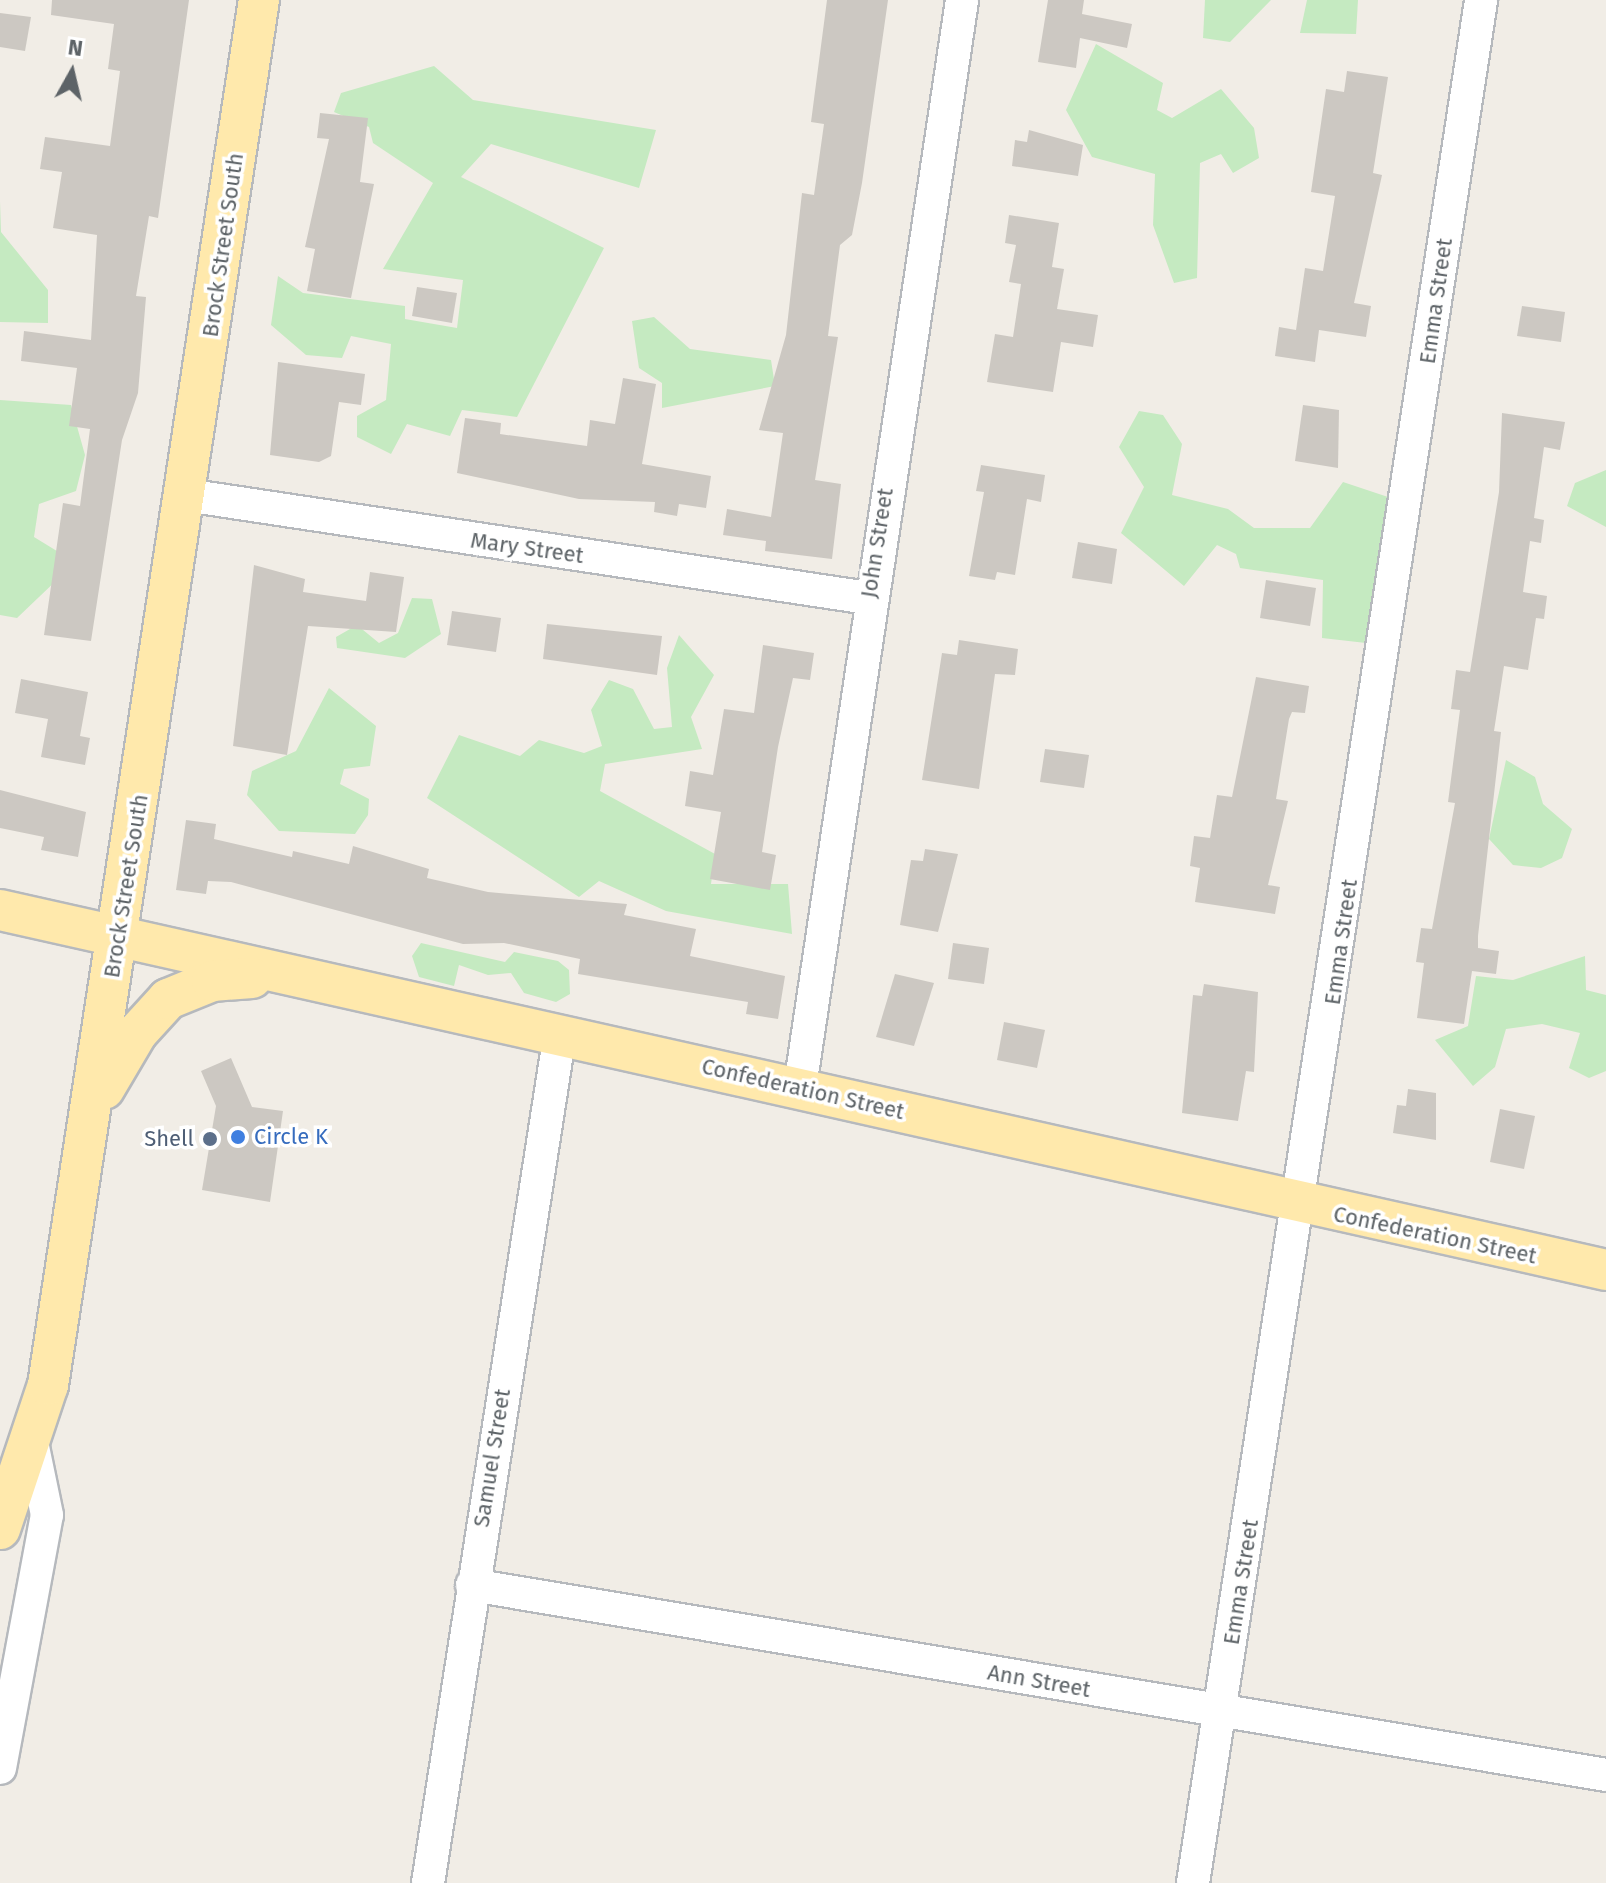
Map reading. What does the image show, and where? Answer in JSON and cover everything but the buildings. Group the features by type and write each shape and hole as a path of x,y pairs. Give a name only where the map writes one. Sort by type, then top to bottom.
{"main road":[{"name":"Brock Street South","path":"33,1447 118,938 259,0"},
{"name":"Confederation Street","path":"0,910 800,1087 1301,1207 1606,1270"},
{"path":"89,1117 122,1054 168,999 212,981 308,979"},
{"path":"0,1491 33,1447"},
{"path":"0,1529 33,1447"}],"street":[{"name":"John Street","path":"800,1087 868,598 962,0"},
{"name":"Emma Street","path":"1193,1883 1301,1207 1481,0"},
{"name":"Mary Street","path":"186,495 868,598"},
{"name":"Samuel Street","path":"428,1883 560,1033"},
{"name":"Brock Street South","path":"0,1768 47,1515 33,1447"},
{"name":"Ann Street","path":"472,1585 1606,1775"}],"green space":[{"path":"1205,0 1271,0 1230,42 1203,38"},
{"path":"1307,0 1358,0 1356,34 1300,33"},
{"path":"1096,44 1163,83 1157,110 1172,118 1221,89 1254,128 1259,158 1233,173 1221,154 1200,163 1197,278 1174,283 1153,225 1155,174 1092,157 1066,110"},
{"path":"434,66 473,100 656,130 639,188 491,144 461,177 604,248 517,417 462,410 450,436 407,424 391,454 357,437 357,416 386,400 391,344 351,336 342,358 306,355 271,325 278,276 303,293 405,306 405,319 457,328 463,280 383,269 433,183 373,143 369,127 334,112 341,93"},
{"path":"0,201 1,232 48,290 48,323 0,322"},
{"path":"654,317 690,349 771,360 775,386 662,408 662,383 639,368 632,321"},
{"path":"0,400 71,405 85,455 76,491 39,504 34,537 65,556 61,576 17,618 0,615"},
{"path":"1139,411 1163,415 1182,444 1172,495 1228,509 1254,528 1310,528 1343,482 1415,506 1401,620 1366,643 1322,638 1323,580 1240,568 1236,554 1217,545 1184,586 1121,533 1144,487 1119,447"},
{"path":"1606,470 1606,527 1567,506 1575,483"},
{"path":"412,598 432,599 441,634 405,658 337,648 336,637 357,625 379,643 398,633"},
{"path":"679,635 714,675 691,717 702,749 605,764 600,791 715,854 711,884 788,884 792,934 666,911 599,881 579,897 427,798 459,735 520,756 539,740 584,753 602,746 591,710 609,680 633,689 654,729 672,727 667,668"},
{"path":"329,688 376,726 370,766 344,769 340,784 369,799 368,815 355,834 279,831 247,795 252,771 296,751"},
{"path":"1506,760 1535,777 1543,804 1572,829 1562,858 1541,868 1513,865 1489,839"},
{"path":"421,943 505,962 514,952 558,961 569,970 570,994 556,1002 524,993 511,973 488,975 459,965 454,986 419,977 412,956"},
{"path":"1585,956 1586,990 1606,995 1606,1071 1589,1078 1569,1068 1580,1033 1542,1024 1506,1029 1495,1067 1473,1086 1435,1040 1468,1026 1476,976 1513,980"}],"place":[{"name":"Circle K","path":"238,1137"},
{"name":"Shell","path":"210,1139"}]}
